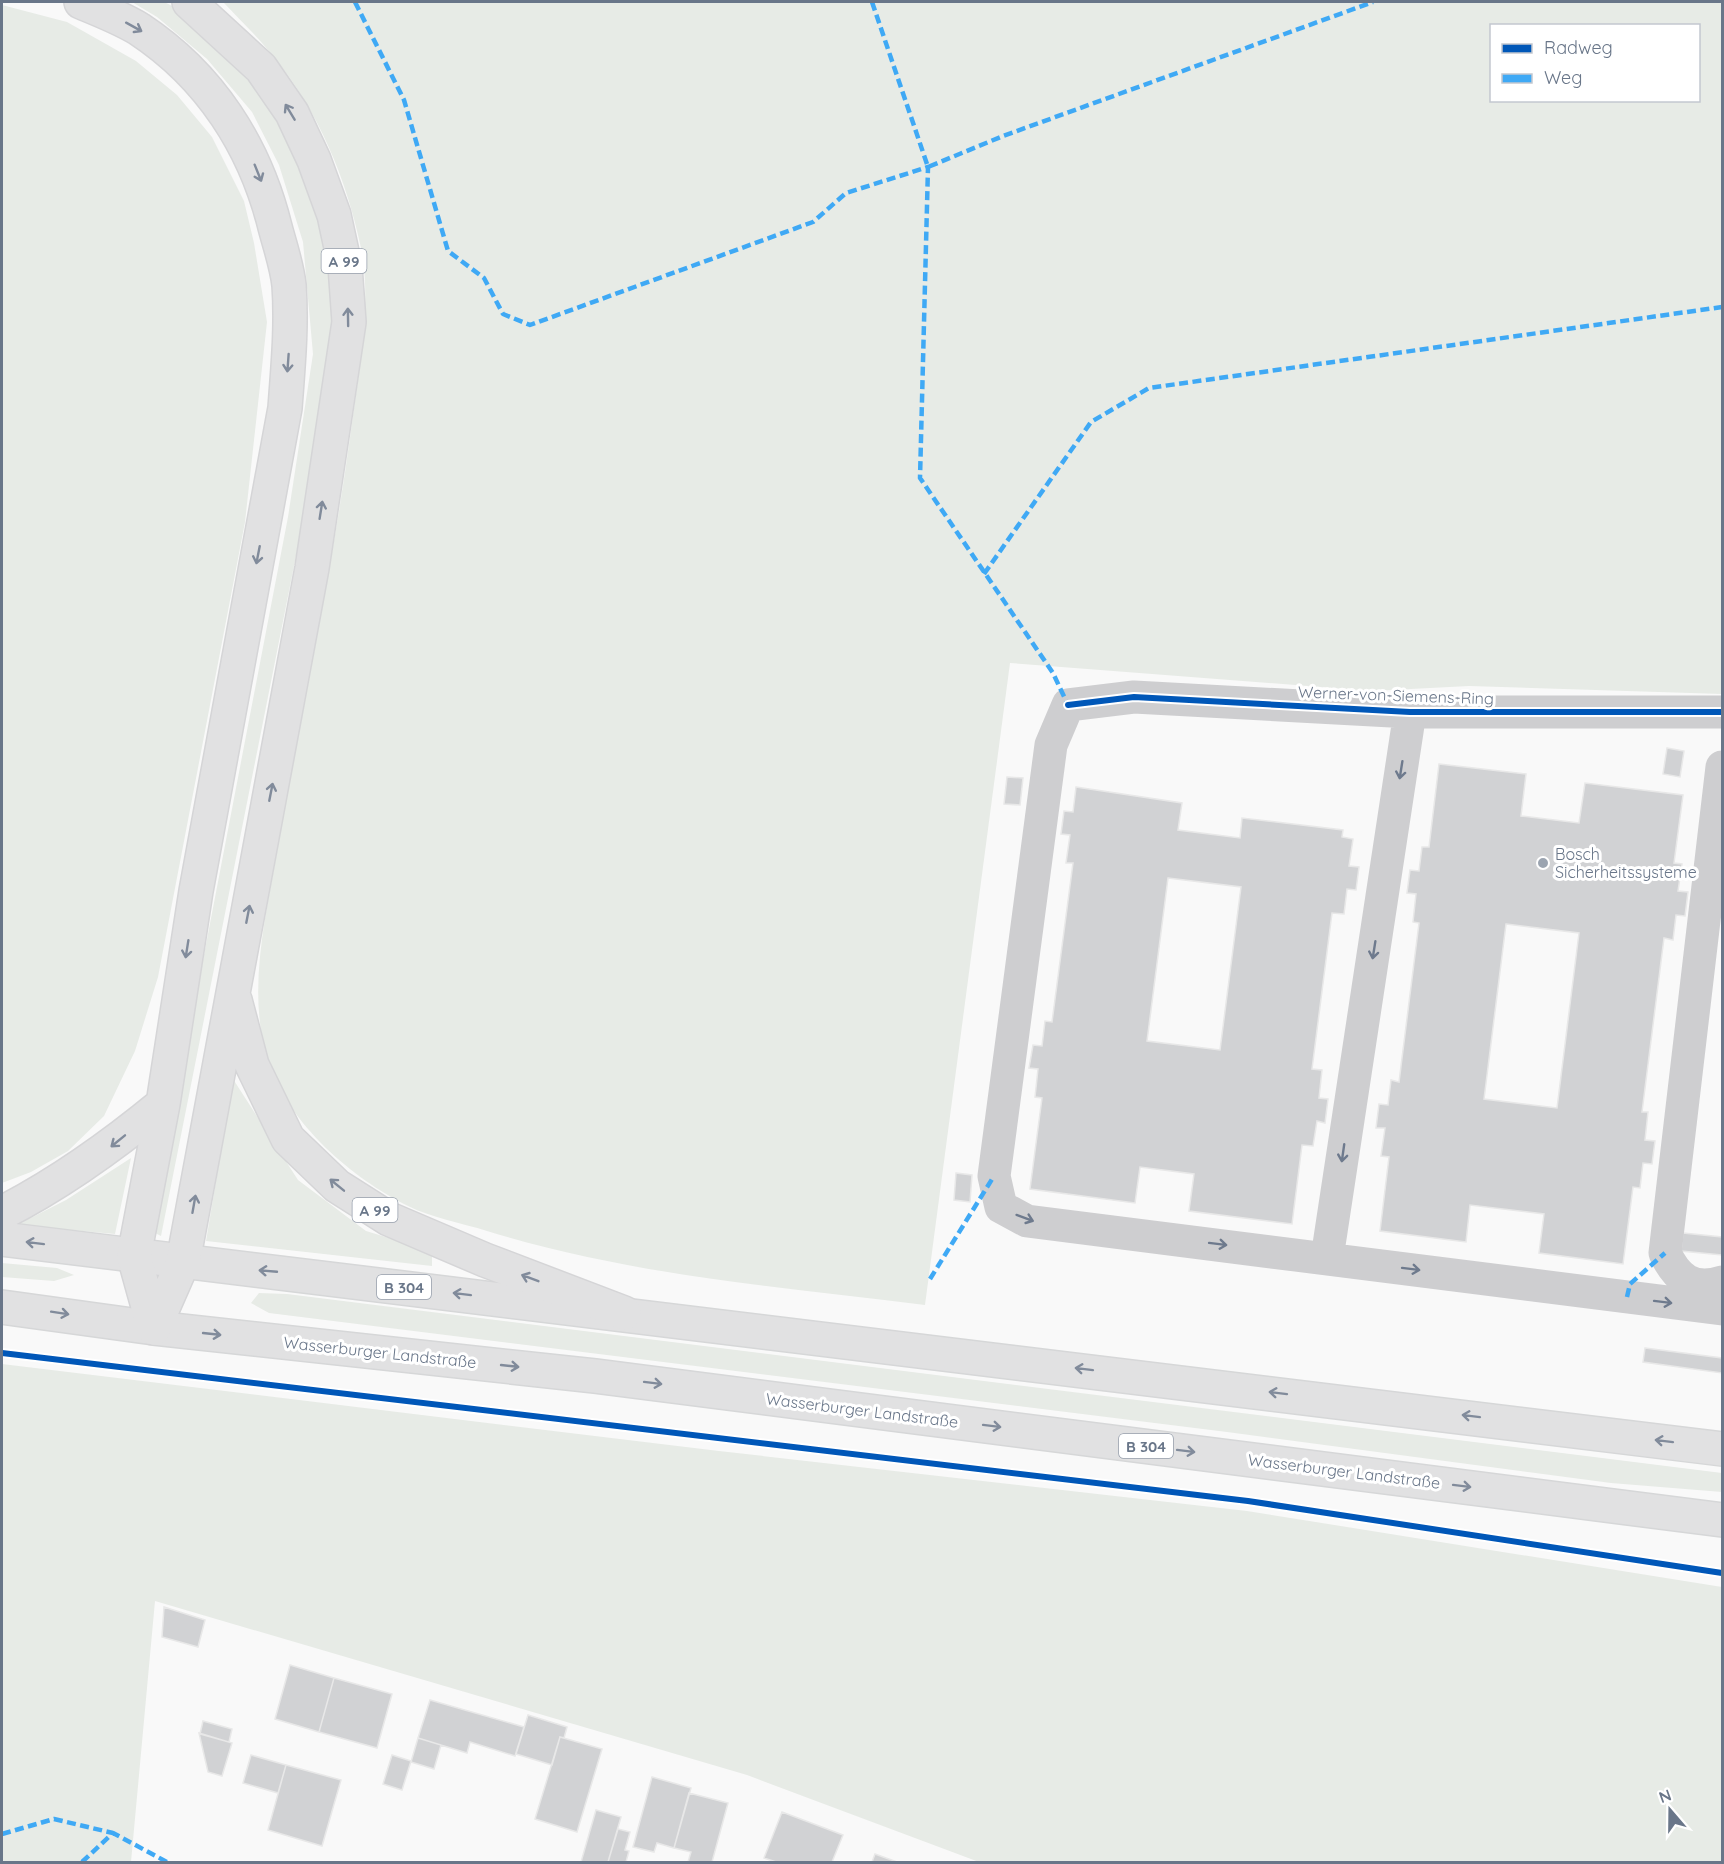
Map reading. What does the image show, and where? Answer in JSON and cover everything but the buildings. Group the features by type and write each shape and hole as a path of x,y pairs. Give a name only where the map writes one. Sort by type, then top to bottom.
{"main road":[{"path":"81,2 138,28 156,42 205,86 232,121 248,149 265,192 289,282 290,335 285,408 196,891 164,1104 134,1256 154,1328"},
{"name":"A 99","path":"154,1328 183,1262 312,568 349,322 345,266 334,215 314,160 292,113 261,68 189,2"},
{"name":"A 99","path":"233,992 252,1065 288,1139 337,1186 389,1219 485,1260 624,1313"},
{"path":"2,1213 45,1191 104,1153 164,1104"},
{"name":"B 304","path":"2,1239 624,1313 1722,1449"},
{"name":"Wasserburger Landstraße","path":"2,1307 45,1311 154,1328 595,1376 1722,1520"}],"street":[{"name":"Werner-von-Siemens-Ring","path":"1327,1258 1027,1221 1001,1208 994,1176 1051,745 1068,705 1134,697 1410,712 1722,712"},
{"path":"1410,712 1327,1258 1722,1310"},
{"path":"1722,767 1665,1253 1674,1273 1687,1281 1711,1286 1722,1282"}],"shaded area":[{"path":"132,2 164,2 188,19 227,56 252,85 273,117 292,150 319,223 327,260 333,317 328,376 316,455 161,1236 151,1231 288,517 313,354 303,242 279,165 252,112 207,59 157,17"},
{"path":"223,2 1722,2 1722,694 1469,686 1372,691 1010,663 925,1305 704,1278 595,1259 447,1220 408,1206 345,1165 307,1128 278,1086 262,1037 258,985 263,931 336,531 361,359 365,290 361,248 355,222 329,147 304,99 261,42"},
{"path":"2,5 67,22 136,61 177,95 212,137 244,201 254,243 267,322 245,522 158,977 135,1051 104,1116 68,1151 31,1172 2,1183"},
{"path":"233,1079 298,1180 366,1231 432,1251 432,1266 206,1241"},
{"path":"131,1158 115,1234 17,1225 66,1200"},
{"path":"2,1263 57,1268 74,1275 54,1281 2,1277"},
{"path":"259,1293 287,1294 1722,1473 1722,1492 1611,1483 1227,1432 269,1313 251,1303"},
{"path":"2,1364 719,1451 1247,1511 1722,1587 1722,1862 979,1862 747,1775 155,1601 131,1862 2,1862"}],"marked path":[{"path":"355,2 404,100 448,251 484,278 503,314 530,325 813,222 846,193 928,167 920,478 1053,673 1068,705"},
{"path":"872,2 928,167 1003,136 1373,2"},
{"path":"984,574 1091,422 1149,388 1722,307"},
{"path":"930,1279 994,1176"},
{"path":"1627,1297 1630,1284 1665,1253"},
{"path":"2,1834 54,1819 113,1833"},
{"path":"82,1862 113,1833 167,1862"}],"cycle path":[{"path":"1068,705 1134,697 1410,712 1722,712"},
{"path":"2,1353 1248,1501 1722,1573"}],"place":[{"name":"Bosch Sicherheitssysteme","path":"1543,863"}]}
